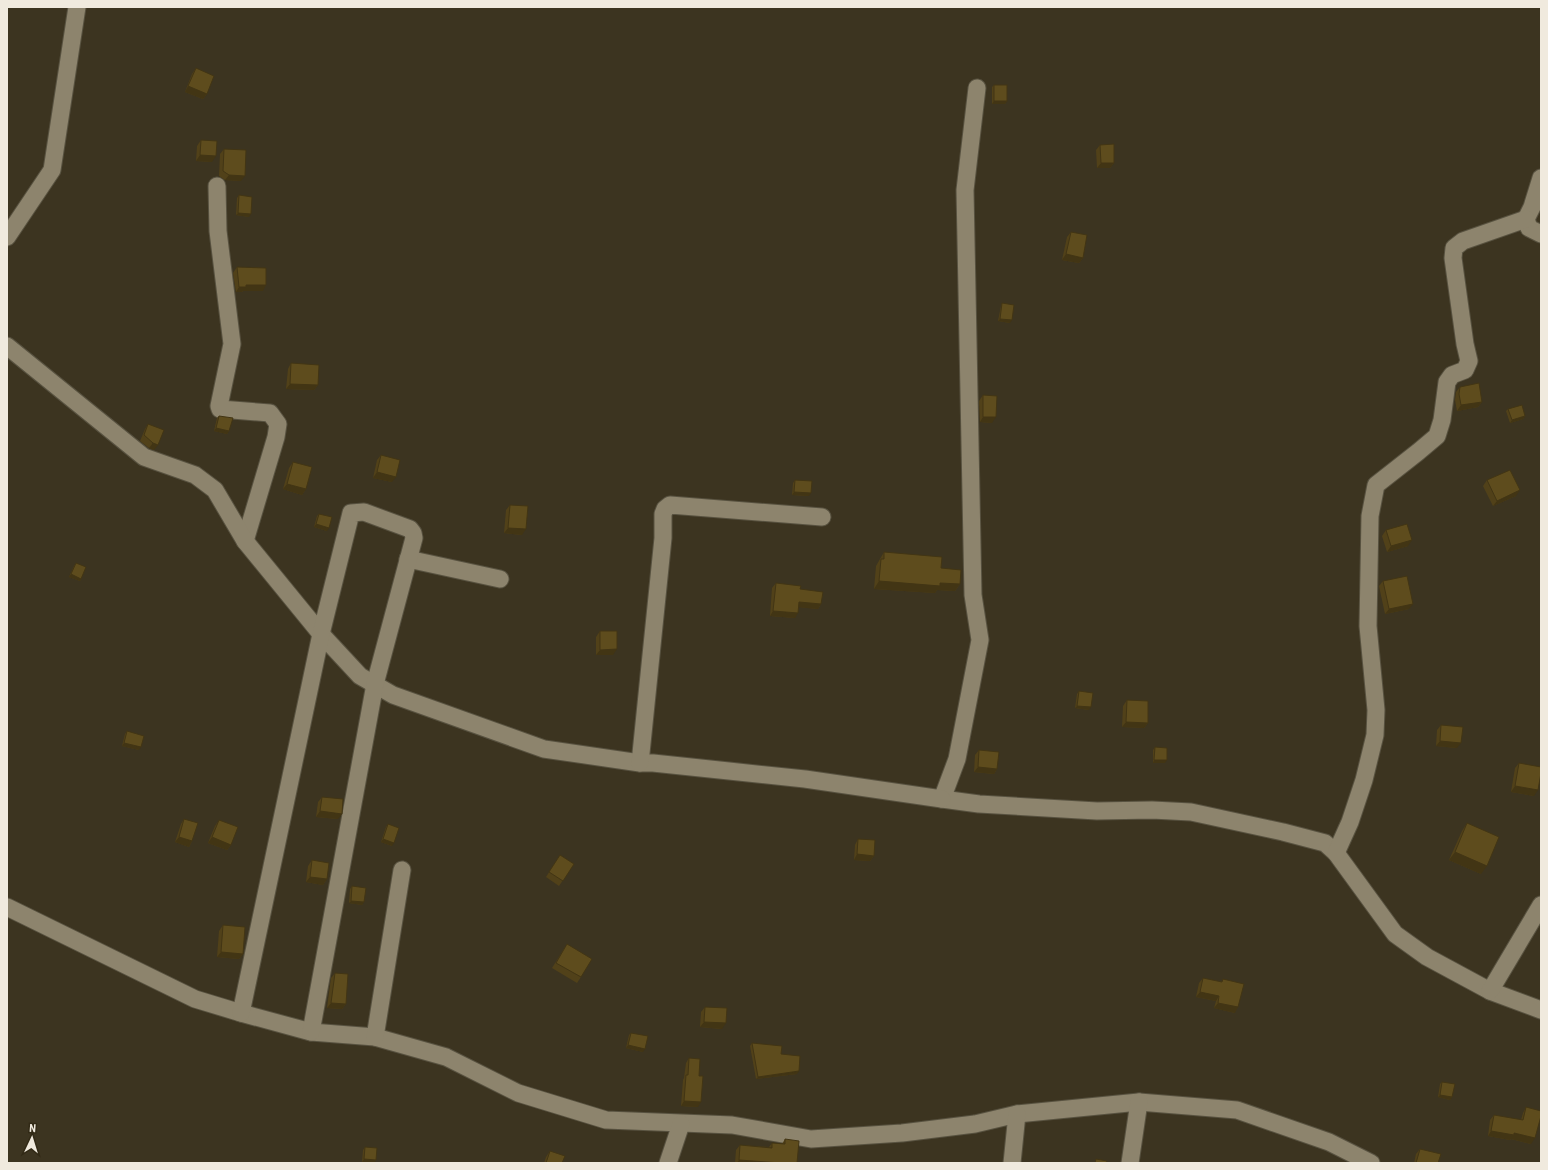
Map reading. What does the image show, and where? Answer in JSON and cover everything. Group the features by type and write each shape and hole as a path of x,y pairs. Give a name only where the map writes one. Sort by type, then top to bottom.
{"street":[{"path":"7,237 52,170 77,7"},
{"path":"942,799 957,759 980,640 973,595 965,190 977,88"},
{"path":"1336,853 1350,822 1364,780 1375,735 1376,710 1368,626 1368,610 1370,516 1376,484 1437,436 1442,420 1447,382 1452,375 1465,370 1469,361 1465,344 1453,258 1454,248 1463,241 1526,219 1532,207 1541,178"},
{"path":"217,186 218,232 232,344 219,406 220,409 270,413 278,424 276,437 245,541"},
{"path":"1526,219 1529,228 1541,234"},
{"path":"7,346 144,457 195,476 215,490 245,541 321,634 360,676 393,695 544,749 640,763 653,763 804,779 978,804 1097,811 1152,810 1191,812 1283,832 1325,843 1336,853 1395,934 1427,956 1490,991 1541,1010"},
{"path":"640,763 663,538 663,514 665,509 670,505 822,517"},
{"path":"241,1013 321,634 351,513 364,512 410,529 414,538 375,684 311,1032"},
{"path":"408,559 500,579"},
{"path":"375,1037 402,870"},
{"path":"1490,991 1541,906"},
{"path":"7,907 195,999 311,1032 375,1037 446,1057 518,1093 606,1120 732,1125 811,1139 902,1133 975,1124 1017,1114 1139,1102 1237,1110 1329,1142 1371,1163"},
{"path":"1130,1163 1139,1102"},
{"path":"1012,1163 1017,1114"},
{"path":"668,1163 681,1124"}],"building":[{"path":"196,68 214,76 207,94 188,86"},
{"path":"994,85 1007,85 1007,101 994,101"},
{"path":"201,140 217,141 216,156 200,155"},
{"path":"1114,144 1114,163 1101,163 1100,145"},
{"path":"224,149 246,150 245,176 229,175 223,171"},
{"path":"239,195 252,197 251,214 238,213"},
{"path":"1071,232 1087,235 1083,258 1066,254"},
{"path":"237,267 266,268 266,285 246,285 246,287 239,287"},
{"path":"1002,303 1014,305 1012,320 1000,319"},
{"path":"291,363 319,365 318,385 290,384"},
{"path":"1479,383 1482,402 1461,405 1459,394 1460,387"},
{"path":"983,395 997,396 996,417 983,417"},
{"path":"1522,405 1525,416 1512,420 1508,409"},
{"path":"219,416 233,418 229,431 216,428"},
{"path":"148,424 164,430 158,445 153,443 144,435"},
{"path":"381,455 400,460 396,477 377,472"},
{"path":"293,462 312,467 306,489 287,484"},
{"path":"1510,470 1520,490 1497,501 1487,480"},
{"path":"795,480 812,481 811,493 794,492"},
{"path":"510,505 528,506 526,529 508,528"},
{"path":"319,514 332,517 329,528 316,524"},
{"path":"1407,524 1412,540 1391,546 1386,530"},
{"path":"884,552 942,557 941,568 961,570 960,584 940,583 940,586 879,581 881,559 884,559"},
{"path":"76,563 86,567 81,579 71,574"},
{"path":"1407,576 1413,604 1389,609 1383,581"},
{"path":"776,583 801,586 800,589 823,592 821,604 799,602 798,613 773,611"},
{"path":"600,631 617,631 617,649 600,650"},
{"path":"1079,691 1093,693 1091,707 1077,706"},
{"path":"1127,700 1148,701 1148,723 1126,722"},
{"path":"1441,725 1463,727 1461,743 1440,741"},
{"path":"127,731 144,736 141,747 124,743"},
{"path":"1155,747 1167,748 1167,760 1154,760"},
{"path":"979,750 999,752 997,769 978,767"},
{"path":"1519,763 1541,767 1538,790 1515,786"},
{"path":"322,797 343,799 342,814 320,811"},
{"path":"184,819 198,823 192,841 179,837"},
{"path":"219,820 238,827 231,845 212,837"},
{"path":"1467,823 1499,837 1487,866 1455,852"},
{"path":"388,824 399,828 394,843 383,839"},
{"path":"858,839 875,840 874,856 857,854"},
{"path":"560,855 574,864 563,881 549,872"},
{"path":"312,860 329,863 327,879 310,877"},
{"path":"352,886 366,888 364,902 351,901"},
{"path":"223,925 245,927 243,954 221,952"},
{"path":"567,944 592,959 581,977 556,963"},
{"path":"335,973 348,974 346,1004 331,1003"},
{"path":"1203,978 1222,982 1223,979 1244,984 1238,1007 1218,1003 1219,996 1200,992"},
{"path":"705,1007 727,1008 726,1023 704,1022"},
{"path":"631,1033 648,1036 645,1049 628,1045"},
{"path":"752,1043 782,1046 781,1054 800,1056 799,1071 758,1077"},
{"path":"689,1058 700,1059 699,1076 703,1076 701,1102 684,1101"},
{"path":"1442,1082 1455,1084 1452,1097 1440,1095"},
{"path":"1526,1107 1541,1111 1535,1138 1514,1133 1514,1135 1491,1131 1494,1115 1523,1120"},
{"path":"785,1139 799,1141 797,1163 739,1160 740,1145 772,1148 772,1143 785,1144"},
{"path":"365,1147 377,1148 376,1160 364,1159"},
{"path":"1420,1149 1441,1154 1438,1163 1416,1163"},
{"path":"550,1151 565,1156 562,1163 546,1163"},
{"path":"1096,1159 1107,1161 1106,1163 1095,1163"}]}
